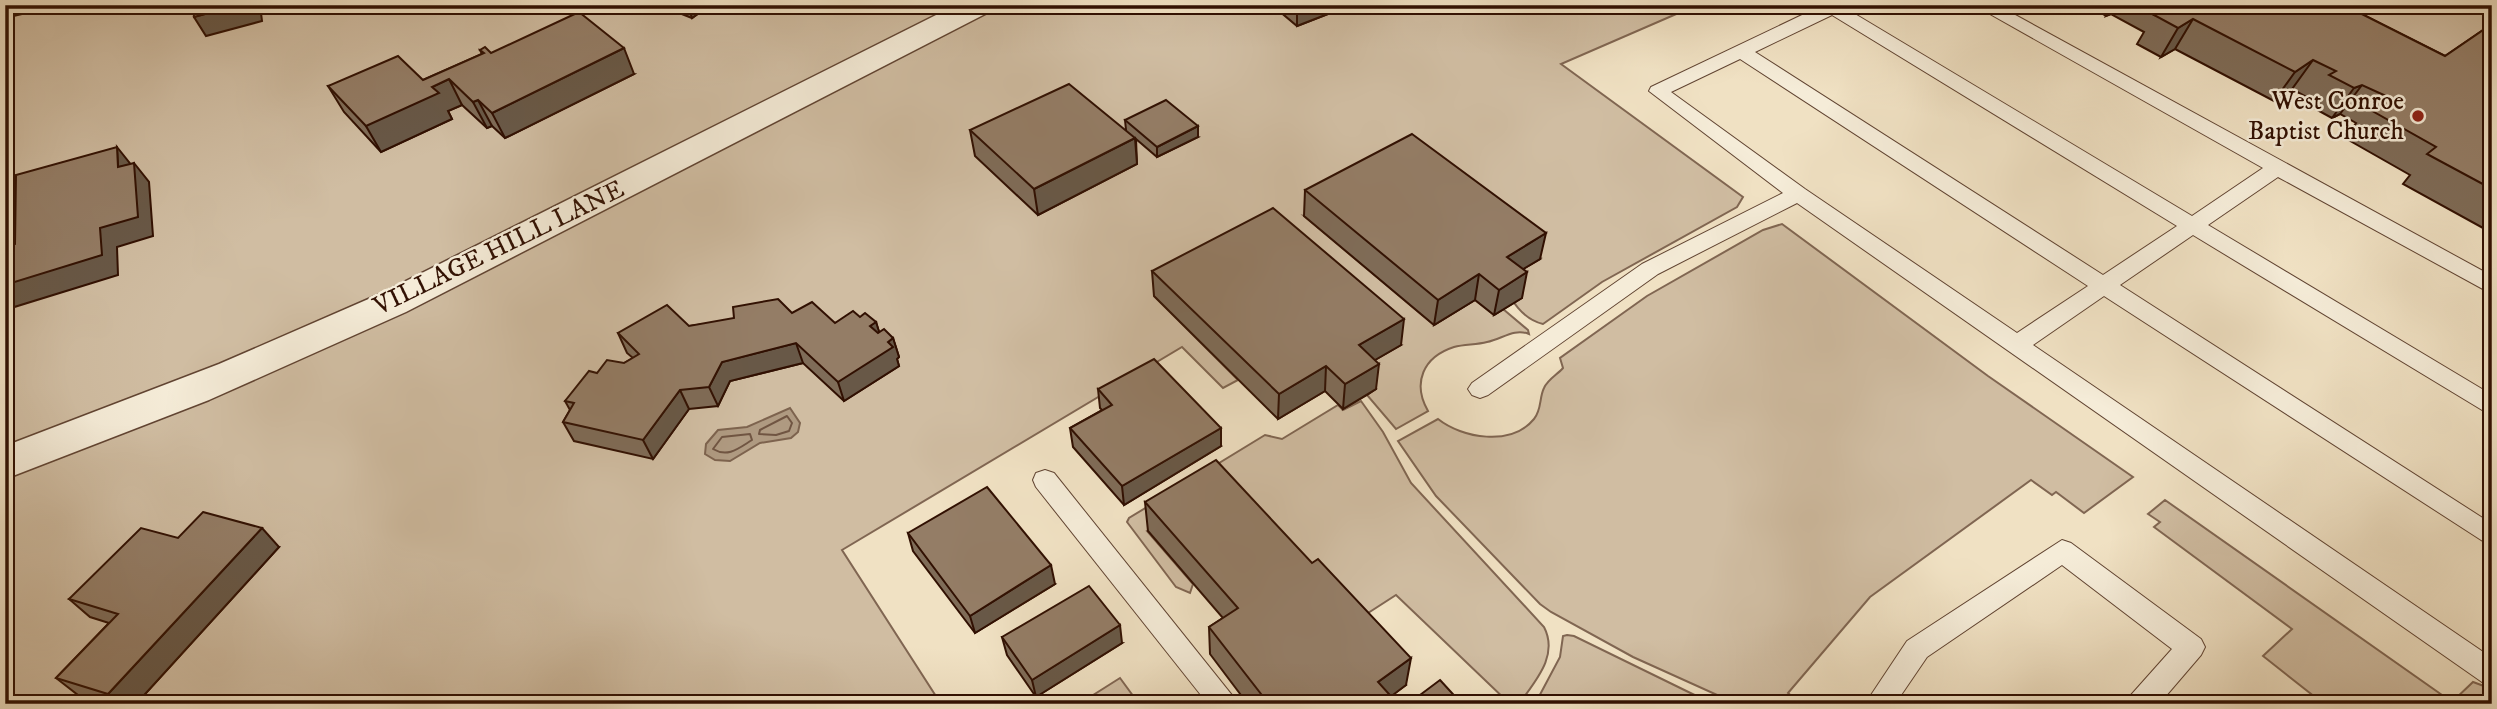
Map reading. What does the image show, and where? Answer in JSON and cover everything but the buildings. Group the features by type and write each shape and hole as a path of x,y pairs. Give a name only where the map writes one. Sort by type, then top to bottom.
{"street":[{"name":"VILLAGE HILL LANE","path":"5,463 125,418 308,342 517,242 859,64 980,5"}],"lane":[{"path":"1983,5 2492,286"},
{"path":"2492,407 1835,7 1658,91 1798,194 2492,673"},
{"path":"1741,51 2492,537"},
{"path":"2016,345 2277,167"},
{"path":"1480,389 1650,269 1798,194"},
{"path":"1045,480 1225,704"},
{"path":"1880,704 1917,649 2062,551 2191,647 2141,704"}],"shaded area":[{"path":"5,5 1697,5 1561,64 1743,197 1737,207 1602,282 1543,324 1523,313 1513,302 1502,282 1540,258 1304,216 1434,325 1475,300 1494,315 1503,309 1528,330 1529,334 1513,333 1487,342 1454,347 1435,357 1423,372 1421,381 1423,401 1428,411 1396,429 1367,395 1376,389 1154,296 1238,380 1223,388 1182,347 842,550 941,704 5,704"},
{"path":"2269,5 2492,5 2492,40 2421,85"},
{"path":"1782,224 1988,376 2133,477 2084,513 2056,492 2052,495 2031,480 1870,597 1788,693 1796,700 1793,704 1737,704 1633,657 1540,604 1436,496 1398,441 1438,419 1460,431 1486,437 1513,433 1524,428 1537,415 1546,385 1563,368 1560,358 1647,296 1763,230"},
{"path":"1361,401 1383,432 1411,483 1544,627 1549,648 1547,658 1538,677 1519,704 1510,704 1396,595 1351,624 1217,489 1147,531 1193,584 1190,593 1176,587 1127,522 1129,518 1265,435 1282,439 1338,405 1343,410"},
{"path":"2165,500 2452,702 2473,682 2492,689 2492,704 2318,704 2320,701 2263,656 2292,629 2154,527 2160,522 2148,514"},
{"path":"1567,635 1713,704 1535,704 1560,657 1563,636"},
{"path":"1120,678 1139,704 1079,704"}],"water":[{"path":"790,408 800,423 798,432 791,438 760,443 730,461 715,460 705,454 706,444 718,430 747,427"}],"place":[{"name":"West Conroe Baptist Church","path":"2418,116"}]}
